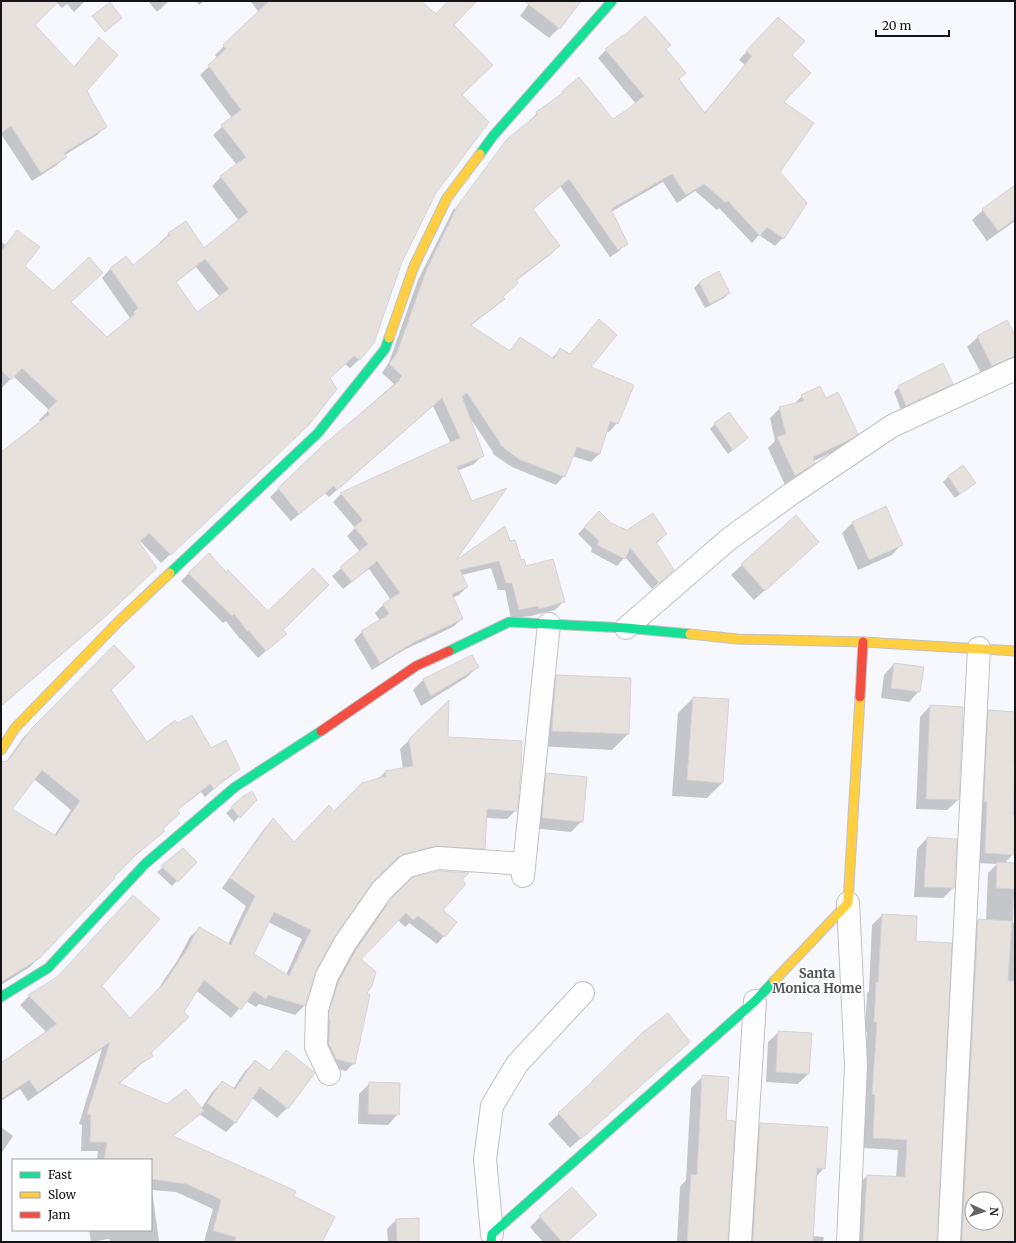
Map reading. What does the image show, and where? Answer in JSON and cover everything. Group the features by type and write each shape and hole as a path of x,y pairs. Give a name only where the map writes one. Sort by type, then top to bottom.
{"street":[{"path":"1,750 15,728 119,621 318,433 385,349 414,266 447,198 493,136 612,1"},
{"path":"626,628 730,539 791,494 892,426 1015,369"},
{"path":"1,997 48,968 145,864 235,787 299,746 416,666 509,622 626,628 737,639 863,642 1015,651"},
{"path":"330,1074 316,1047 317,1009 327,976 345,943 382,890 407,866 438,858 524,870 550,624"},
{"path":"848,1242 856,1066 848,902 863,642"},
{"path":"949,1242 979,648"},
{"path":"492,1238 755,1001 848,902"},
{"path":"492,1238 485,1159 492,1106 517,1064 582,993"},
{"path":"740,1242 755,1001"}],"building":[{"path":"1,1 59,1 35,25 74,67 99,37 118,55 87,91 107,127 64,153 67,157 41,173 11,126 1,133"},
{"path":"269,1 421,1 436,14 448,1 477,1 454,25 493,65 462,95 489,122 436,193 402,262 374,343 360,360 354,356 330,378 337,389 309,425 171,555 149,533 139,542 157,568 106,616 1,706 1,452 50,414 47,411 57,401 22,368 11,380 1,370 1,252 17,230 40,247 25,266 53,291 89,257 103,273 71,302 107,337 135,314 133,313 138,308 110,268 126,256 133,265 170,235 168,233 186,221 204,248 248,212 220,176 246,157 221,125 241,110 208,65 226,49 223,45","holes":["205,259 229,289 197,312 176,282"]},
{"path":"524,1 581,1 560,29"},
{"path":"110,2 122,18 105,32 92,16"},
{"path":"645,16 671,45 666,49 686,73 679,79 705,113 752,56 746,51 778,17 805,41 792,55 811,73 784,102 814,123 780,172 807,203 784,239 767,227 760,236 728,201 726,203 704,184 686,195 672,174 611,209 628,244 618,250 569,179 533,209 560,246 516,280 518,283 503,297 505,299 470,325 510,351 520,337 554,359 560,348 570,354 599,319 617,335 591,367 634,385 618,424 610,421 600,454 577,447 565,477 520,460 500,445 467,393 462,396 484,456 457,467 472,501 507,488 456,560 505,526 510,541 515,540 521,560 524,559 526,566 553,559 565,602 539,609 538,606 519,610 512,583 506,583 499,561 460,570 468,587 452,594 463,619 414,642 380,663 361,631 389,614 383,604 400,593 377,561 352,582 340,567 368,544 354,527 363,520 340,493 460,438 442,398 337,490 334,486 299,514 278,488 323,445 400,380 399,379 402,376 389,364 397,353 426,271 458,205 507,139 538,114 536,112 563,93 562,91 579,77 613,119 644,96 605,49 623,35 624,36"},
{"path":"1015,185 1015,219 998,231 982,209"},
{"path":"719,271 730,293 710,304 699,282"},
{"path":"1007,320 1015,335 1015,356 992,366 977,336"},
{"path":"943,363 953,384 906,406 898,386"},
{"path":"820,386 826,398 838,392 858,434 851,439 813,457 815,463 795,476 777,437 786,434 779,407 804,401 801,395"},
{"path":"729,412 748,438 733,450 714,423"},
{"path":"963,465 976,483 960,494 948,476"},
{"path":"886,506 903,545 869,560 852,522"},
{"path":"599,511 611,523 627,530 653,513 667,534 656,542 674,570 659,583 630,548 625,559 597,545 599,541 584,527"},
{"path":"796,515 819,542 765,591 741,564"},
{"path":"209,553 226,572 228,570 268,611 313,568 329,585 283,630 287,634 266,651 234,614 232,616 188,573"},
{"path":"114,645 135,667 111,690 147,742 175,720 177,723 192,715 211,748 226,740 240,769 214,789 210,784 177,810 180,813 163,829 165,831 137,854 114,877 115,878 40,958 1,982 1,762 7,761 11,757 32,728","holes":["42,770 80,801 56,836 12,809"]},
{"path":"472,655 479,667 431,696 423,679"},
{"path":"894,663 924,667 920,692 891,688"},
{"path":"556,675 631,678 629,734 552,731"},
{"path":"693,697 729,699 723,783 687,780"},
{"path":"449,700 448,737 522,741 517,811 487,809 485,849 435,846 398,857 372,883 335,936 316,970 305,1006 268,995 266,999 254,991 241,1010 204,980 184,1012 189,1017 151,1053 153,1056 133,1069 134,1071 119,1083 167,1104 186,1089 204,1111 173,1136 296,1191 294,1196 335,1217 322,1242 234,1242 236,1237 213,1231 221,1200 218,1198 186,1184 152,1179 152,1159 104,1159 107,1142 90,1142 91,1115 87,1114 110,1042 38,1092 29,1080 1,1099 1,1063 57,1024 28,995 57,977 133,895 160,919 102,986 130,1018 165,982 186,951 199,927 231,945 255,896 230,878 273,818 294,842 329,805 334,811 362,783 386,776 385,771 413,766 409,739","holes":["274,912 311,930 289,976 254,954"]},
{"path":"930,705 963,707 959,800 926,799"},
{"path":"988,710 1015,712 1013,815 1015,815 1014,855 985,853 987,802 984,802"},
{"path":"546,773 587,777 583,822 542,818"},
{"path":"252,791 257,800 240,818 231,807 242,797"},
{"path":"927,837 957,839 954,888 924,887"},
{"path":"183,848 197,862 178,882 161,866"},
{"path":"997,862 1015,863 1015,889 996,888"},
{"path":"439,871 469,873 462,880 466,884 443,910 457,922 445,937 418,916 413,920 406,913 361,959 376,972 372,986 367,993 370,995 355,1064 336,1059 329,1044 329,1011 339,981 356,950 392,898 413,877"},
{"path":"882,914 917,916 916,941 952,943 937,1242 863,1242 867,1175 905,1177 907,1140 873,1138 875,1095 872,1094 877,1022 874,1022"},
{"path":"978,919 1012,921 1008,981 1015,981 1015,1242 962,1242 964,1202 964,1231 1004,1231 1004,1191 965,1191"},
{"path":"668,1013 690,1042 581,1139 558,1113 643,1032"},
{"path":"778,1031 812,1033 809,1074 776,1072"},
{"path":"286,1050 315,1073 288,1109 260,1087 236,1123 207,1103 222,1081 235,1089 255,1060 270,1071"},
{"path":"702,1075 729,1077 726,1120 735,1121 728,1242 687,1242 691,1174 697,1175"},
{"path":"369,1082 400,1083 399,1115 368,1114"},
{"path":"760,1123 828,1127 825,1169 817,1168 813,1242 753,1242"},
{"path":"572,1187 597,1215 567,1242 562,1242 539,1216"},
{"path":"419,1218 419,1242 397,1242 396,1219"}],"traffic: fast":[{"path":"480,154 493,136 612,1"},
{"path":"170,573 318,433 385,349 389,338"},
{"path":"449,651 509,622 626,628 690,634"},
{"path":"1,997 48,968 145,864 235,787 321,731"},
{"path":"491,1242 492,1234 755,1001 774,981"}],"traffic: slow":[{"path":"389,338 414,266 447,198 480,154"},
{"path":"1,750 15,728 119,621 170,573"},
{"path":"690,634 737,639 863,642 1015,651"},
{"path":"774,981 848,903 860,697"}],"traffic: jam":[{"path":"860,697 863,642"},
{"path":"321,731 416,666 449,651"}],"district":[{"name":"Santa Monica Home","path":"817,980"}]}
